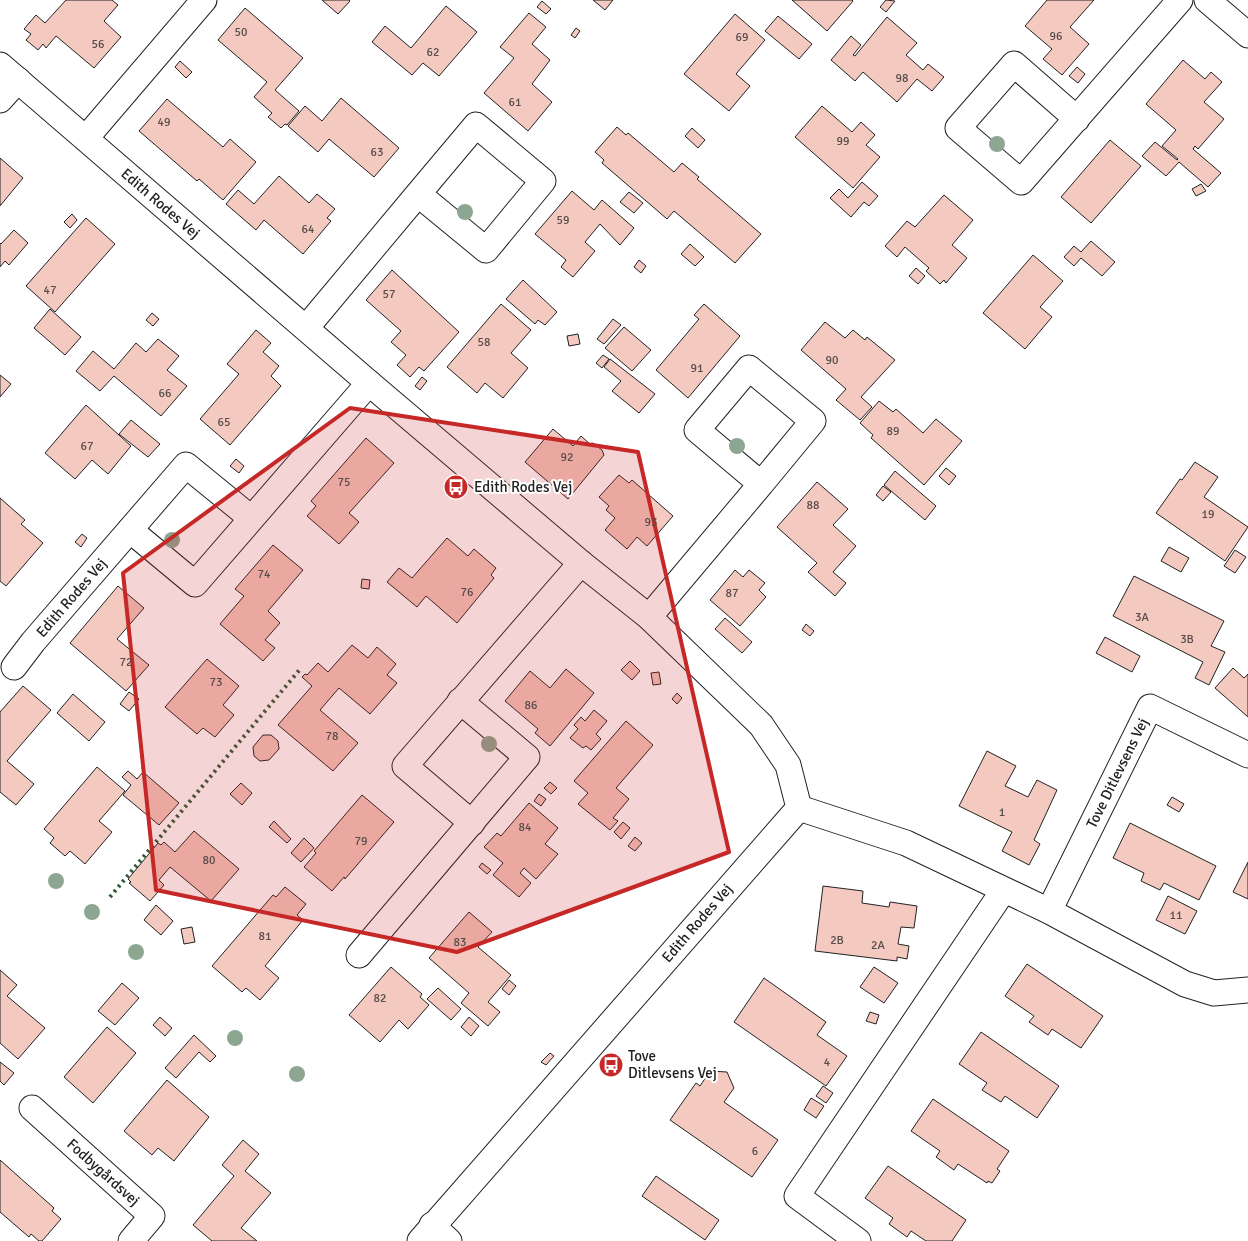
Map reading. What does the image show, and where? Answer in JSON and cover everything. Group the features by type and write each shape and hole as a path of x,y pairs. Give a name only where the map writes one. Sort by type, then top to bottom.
{"street":[{"path":"86,138 202,0"},
{"path":"1077,119 1014,64 958,128 1021,182 1077,119 1180,0"},
{"path":"1207,0 1248,35"},
{"name":"Edith Rodes Vej","path":"0,100 9,72 580,563 648,617 761,725 788,765 799,808 434,1236"},
{"path":"306,328 418,194 476,125 543,182 486,250 418,194"},
{"path":"648,617 761,484 813,421 749,368 697,430 761,484"},
{"path":"130,530 195,584 369,383"},
{"name":"Edith Rodes Vej","path":"14,667 33,642 186,465 251,518"},
{"path":"472,823 405,766 580,563"},
{"path":"359,956 528,757 460,701"},
{"name":"Tove Ditlevsens Vej","path":"1049,911 1150,707 1248,755"},
{"path":"799,808 906,843 1003,891 1049,911 1185,984 1214,992 1248,990"},
{"path":"858,1241 797,1196 1003,891"},
{"name":"Fodbygårdsvej","path":"32,1108 152,1216 131,1241"}],"highlighted area":[{"path":"350,408 638,452 729,852 457,952 156,890 123,573"}],"building":[{"path":"66,0 112,0 118,5 104,21 121,37 94,68 56,36 46,48 43,44 38,50 26,40 31,34 24,29 36,15 45,23"},
{"path":"322,0 349,0 350,1 338,14"},
{"path":"593,0 613,0 605,10"},
{"path":"792,0 852,0 853,1 827,31"},
{"path":"886,0 895,1 886,12 880,7"},
{"path":"1047,0 1094,0 1070,27 1089,44 1062,75 1043,59 1052,49 1025,26"},
{"path":"542,1 551,9 546,14 537,7"},
{"path":"446,6 477,32 439,76 423,63 412,75 372,42 385,26 411,48"},
{"path":"245,8 303,58 275,90 299,111 287,125 285,124 281,128 268,117 272,113 254,97 267,82 218,40"},
{"path":"529,13 546,27 532,44 550,60 532,84 552,102 528,131 484,93 514,58 500,47"},
{"path":"735,14 765,40 736,74 750,86 729,111 684,74"},
{"path":"778,16 812,44 799,59 765,31"},
{"path":"887,17 917,43 906,55 923,70 928,64 944,77 932,91 917,79 897,102 863,72 855,81 831,60 851,36 861,45 853,55 855,56"},
{"path":"576,28 580,31 575,38 571,35"},
{"path":"1183,60 1205,79 1211,72 1222,82 1204,102 1224,119 1198,149 1195,146 1193,149 1221,173 1208,187 1179,162 1166,176 1142,156 1155,142 1178,159 1162,146 1176,130 1146,104"},
{"path":"180,61 192,72 186,78 175,67"},
{"path":"1077,67 1085,74 1078,83 1069,76"},
{"path":"341,98 399,148 374,177 329,139 318,152 288,126 305,106 322,121"},
{"path":"167,99 223,147 230,139 256,162 223,200 199,179 197,181 139,131"},
{"path":"822,106 852,132 861,122 875,135 866,145 880,157 853,188 795,137"},
{"path":"617,127 626,135 628,133 674,172 682,163 699,177 697,179 761,234 735,263 674,211 667,219 602,163 604,160 595,152"},
{"path":"692,128 705,140 698,148 685,136"},
{"path":"1110,140 1141,166 1091,223 1061,197"},
{"path":"0,158 23,178 0,206"},
{"path":"279,176 309,203 317,194 335,209 327,218 331,221 303,254 264,220 256,230 226,204 238,190 254,204"},
{"path":"862,182 878,196 869,206 864,202 851,217 830,198 839,189 848,198"},
{"path":"1201,184 1206,191 1196,196 1192,189"},
{"path":"572,191 594,210 602,200 634,228 620,245 600,224 585,242 595,251 573,277 561,267 566,260 535,234"},
{"path":"629,192 643,203 634,213 620,202"},
{"path":"944,195 973,220 952,245 967,258 946,283 944,280 940,284 926,271 929,268 905,247 897,257 885,246 907,221 915,227"},
{"path":"72,214 77,220 70,228 64,222"},
{"path":"86,218 115,244 55,312 26,286"},
{"path":"14,230 28,243 9,265 5,261 0,267 0,243"},
{"path":"1091,241 1115,262 1102,276 1081,258 1074,266 1064,257 1074,246 1081,252"},
{"path":"690,244 704,257 695,266 681,254"},
{"path":"1033,255 1063,281 1040,307 1052,317 1025,349 983,313"},
{"path":"639,260 646,266 641,273 634,267"},
{"path":"916,268 925,276 918,284 909,276"},
{"path":"392,270 459,332 424,371 419,367 410,377 397,365 406,355 391,342 401,331 366,300"},
{"path":"523,280 557,312 545,325 538,320 535,324 506,299"},
{"path":"501,304 531,330 511,353 528,368 503,398 485,383 477,393 447,367"},
{"path":"704,304 740,336 688,398 656,370 699,319 694,315"},
{"path":"50,309 81,337 65,355 34,328"},
{"path":"152,313 159,319 153,326 146,320"},
{"path":"613,319 621,325 604,344 597,339"},
{"path":"825,322 845,338 853,330 865,340 867,337 895,360 861,397 872,407 860,420 836,400 846,389 801,350"},
{"path":"624,327 651,350 632,371 605,348"},
{"path":"256,330 271,343 263,352 279,366 271,376 281,386 230,445 200,419 239,374 227,364"},
{"path":"578,334 580,344 569,346 567,336"},
{"path":"158,339 179,356 167,370 187,386 161,416 114,376 100,391 76,371 93,351 114,369 136,343 146,352"},
{"path":"603,355 609,359 602,368 596,363"},
{"path":"610,359 655,394 639,413 612,391 621,381 604,367"},
{"path":"0,375 11,384 0,397"},
{"path":"422,377 427,381 420,390 415,386"},
{"path":"879,401 893,412 896,409 923,433 936,419 962,441 924,485 871,438 873,435 860,423"},
{"path":"86,405 131,446 108,474 92,460 75,479 45,453"},
{"path":"131,420 160,444 148,457 119,434"},
{"path":"553,429 573,446 581,436 590,444 593,443 602,450 604,455 568,499 525,462"},
{"path":"366,438 394,463 349,513 359,522 339,544 307,516 316,506 311,501"},
{"path":"236,459 244,466 239,473 230,466"},
{"path":"1195,462 1218,477 1204,497 1248,527 1225,561 1156,513 1180,479 1182,480"},
{"path":"946,468 956,476 949,485 939,476"},
{"path":"895,471 936,506 925,520 884,485"},
{"path":"619,475 629,483 632,480 673,516 647,546 637,537 627,549 605,530 615,518 606,510 609,506 599,497"},
{"path":"817,482 848,509 833,525 856,546 833,572 846,583 835,596 808,572 817,563 777,527"},
{"path":"883,486 891,492 883,501 876,495"},
{"path":"0,498 25,520 21,524 43,543 6,586 0,581"},
{"path":"82,534 87,538 81,547 75,542"},
{"path":"447,538 468,556 474,549 496,568 491,575 494,578 457,623 426,596 417,607 387,582 399,568 412,578"},
{"path":"273,545 303,570 268,611 280,623 265,640 275,648 263,661 220,624 244,596 235,589"},
{"path":"1169,547 1189,558 1181,572 1161,561"},
{"path":"1235,550 1246,557 1235,573 1224,566"},
{"path":"735,570 743,577 749,570 765,583 759,590 766,597 740,626 710,600"},
{"path":"1134,576 1224,621 1211,646 1225,652 1209,685 1195,678 1203,662 1113,616"},
{"path":"362,579 370,580 369,589 361,588"},
{"path":"118,586 144,608 117,639 149,665 126,691 70,643"},
{"path":"725,618 752,642 742,653 715,629"},
{"path":"806,624 814,631 810,636 802,630"},
{"path":"1105,637 1140,656 1132,672 1096,653"},
{"path":"352,645 368,658 377,647 396,664 387,675 397,683 370,714 339,688 320,710 358,743 333,771 278,725 312,686 302,677 305,674 307,675 318,663 328,672"},
{"path":"207,659 239,686 223,705 234,715 215,737 203,728 197,734 165,707"},
{"path":"630,661 640,671 632,680 621,670"},
{"path":"1233,668 1244,678 1248,674 1248,717 1215,688"},
{"path":"566,669 594,693 550,746 535,733 538,729 505,701 530,671 550,688"},
{"path":"659,672 661,684 653,685 651,673"},
{"path":"23,686 51,710 7,761 34,784 16,805 0,792 0,712"},
{"path":"129,692 139,699 129,711 120,704"},
{"path":"677,693 682,698 677,704 672,699"},
{"path":"73,694 105,722 89,741 57,713"},
{"path":"594,710 607,721 596,734 601,739 591,750 586,746 583,748 570,738 578,729 574,725 581,717 585,721"},
{"path":"626,721 653,745 616,788 629,799 613,818 618,821 610,830 578,804 588,793 574,781"},
{"path":"263,735 271,735 278,741 279,749 269,760 260,761 254,756 253,747"},
{"path":"987,751 1016,766 1005,786 1028,797 1037,780 1057,790 1034,840 1040,844 1029,865 1002,851 1012,832 959,806"},
{"path":"97,767 125,791 99,821 112,832 85,864 70,851 65,856 50,843 54,838 44,829"},
{"path":"128,771 137,779 143,772 179,803 159,825 123,795 131,785 122,777"},
{"path":"550,782 557,788 551,794 544,788"},
{"path":"241,783 252,793 242,805 230,794"},
{"path":"539,794 546,799 541,806 534,801"},
{"path":"362,795 394,822 345,879 344,877 332,891 304,867 316,853 314,851"},
{"path":"1172,797 1184,804 1179,812 1167,805"},
{"path":"529,803 558,828 545,844 558,854 536,879 524,868 520,873 531,883 519,897 493,875 503,863 484,847 497,833 501,836"},
{"path":"274,821 291,839 287,843 269,827"},
{"path":"623,822 630,828 621,839 614,832"},
{"path":"1130,823 1216,866 1199,900 1164,883 1160,890 1141,881 1144,873 1113,858"},
{"path":"194,831 239,869 211,901 170,867 159,880 164,885 150,901 129,883 131,882 128,879 158,843 161,845 164,842 175,852"},
{"path":"635,837 642,843 635,851 628,846"},
{"path":"304,838 314,848 301,862 291,853"},
{"path":"1248,862 1248,899 1233,892"},
{"path":"482,863 491,870 487,874 479,867"},
{"path":"823,886 863,891 862,903 889,907 890,902 917,906 914,928 901,927 898,944 909,946 907,959 897,957 897,961 815,951"},
{"path":"285,887 306,904 297,915 303,920 265,966 279,978 260,1000 246,988 242,992 212,966 273,895 276,897"},
{"path":"1168,896 1197,911 1185,934 1156,920"},
{"path":"156,905 173,921 161,935 144,920"},
{"path":"469,912 492,932 478,947 511,975 488,1002 500,1012 488,1026 461,1003 469,993 429,958"},
{"path":"192,927 195,942 184,944 181,929"},
{"path":"1027,964 1103,1016 1081,1048 1052,1029 1048,1035 1029,1022 1034,1016 1005,996"},
{"path":"391,967 422,994 420,997 429,1005 408,1029 399,1020 380,1042 349,1015"},
{"path":"874,967 898,983 884,1003 860,987"},
{"path":"0,970 17,985 7,996 45,1028 18,1059 0,1043"},
{"path":"764,978 826,1022 817,1035 847,1056 826,1086 734,1022"},
{"path":"509,980 516,986 509,995 502,989"},
{"path":"122,983 139,998 115,1025 98,1011"},
{"path":"438,988 461,1009 451,1020 427,999"},
{"path":"870,1012 879,1015 876,1024 866,1021"},
{"path":"160,1017 172,1028 165,1036 153,1025"},
{"path":"469,1017 479,1026 471,1036 461,1027"},
{"path":"107,1027 136,1053 93,1103 64,1077"},
{"path":"981,1032 1059,1086 1037,1118 1005,1096 1001,1102 982,1090 987,1083 959,1064"},
{"path":"194,1035 216,1056 210,1062 199,1052 176,1078 165,1068"},
{"path":"550,1053 554,1056 546,1065 541,1062"},
{"path":"0,1062 14,1073 4,1085 0,1081"},
{"path":"710,1071 727,1072 734,1088 724,1102 778,1140 752,1177 670,1120 696,1083 700,1086"},
{"path":"167,1080 209,1117 174,1161 158,1148 152,1155 124,1131"},
{"path":"823,1086 833,1093 826,1103 816,1096"},
{"path":"811,1098 824,1106 816,1118 804,1110"},
{"path":"933,1099 1009,1151 997,1169 1000,1171 992,1183 988,1181 987,1183 958,1164 954,1170 936,1157 940,1151 911,1131"},
{"path":"243,1140 259,1154 245,1171 271,1193 241,1228 257,1241 212,1241 193,1225 234,1176 222,1165"},
{"path":"0,1160 54,1208 52,1211 61,1219 42,1241 39,1241 31,1234 29,1237 0,1212"},
{"path":"888,1166 966,1220 952,1241 926,1241 911,1231 907,1237 889,1224 893,1218 865,1198"},
{"path":"656,1176 719,1220 705,1240 642,1196"}],"hedge":[{"path":"110,897 301,668"}],"place":[{"name":"Edith Rodes Vej","path":"456,487"},
{"name":"Tove Ditlevsens Vej","path":"611,1065"}]}
